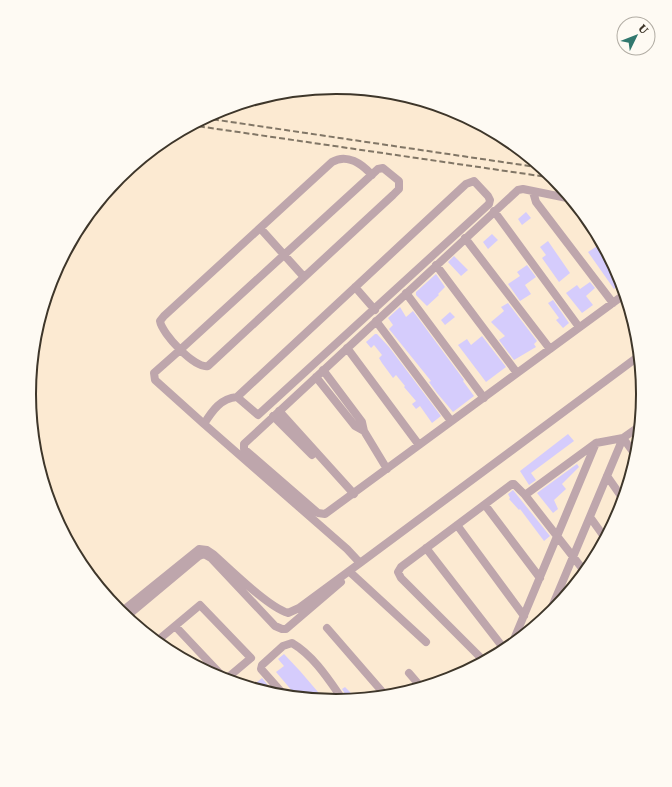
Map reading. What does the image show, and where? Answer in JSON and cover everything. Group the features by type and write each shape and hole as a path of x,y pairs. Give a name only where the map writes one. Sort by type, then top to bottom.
{"street":[{"path":"372,175 357,161 335,160 164,316 160,321 162,328 180,350 198,365 203,367 208,366 399,188 399,181 383,168 378,169 372,175 180,350 154,373 154,377 155,380 204,424 347,549 354,568 426,642"},
{"path":"204,424 219,404 228,398 237,397 466,184 474,181 488,196 490,200 489,204 258,415 237,397"},
{"path":"563,197 523,189 518,190 244,444 244,449 321,515 354,494 620,298"},
{"path":"533,192 536,202 613,303"},
{"path":"494,211 580,327"},
{"path":"260,228 304,277"},
{"path":"465,238 550,349"},
{"path":"436,265 517,373"},
{"path":"355,287 374,310"},
{"path":"406,293 484,398"},
{"path":"376,321 451,421"},
{"path":"347,348 419,445"},
{"path":"126,608 199,549 207,550 280,610 288,613 299,608 634,360"},
{"path":"323,370 362,422 364,431 387,469"},
{"path":"316,377 356,426 364,431"},
{"path":"276,414 354,494"},
{"path":"525,496 596,443 623,438 633,431"},
{"path":"623,438 631,448"},
{"path":"562,591 590,517 623,438"},
{"path":"516,634 596,443"},
{"path":"607,476 619,493"},
{"path":"480,657 401,578 398,572 401,567 514,484 525,496 556,538 581,566"},
{"path":"485,505 540,578"},
{"path":"590,517 601,533"},
{"path":"457,525 524,616"},
{"path":"426,548 501,644"},
{"path":"131,613 199,556 204,554 211,558 264,616 275,626 286,629 326,596 354,568"},
{"path":"162,638 200,605 251,658 231,675"},
{"path":"176,627 216,669"},
{"path":"327,628 381,690"},
{"path":"278,688 261,669 262,666 283,646 292,643 314,662 338,694"},
{"path":"409,673 417,682"}],"building":[{"path":"526,212 531,218 522,225 518,219"},
{"path":"492,234 498,240 488,249 483,242"},
{"path":"548,241 570,273 559,282 542,258 546,255 540,247"},
{"path":"597,246 613,279 616,287 614,289 588,252"},
{"path":"454,256 468,270 461,276 448,262"},
{"path":"527,265 536,277 525,285 531,294 520,301 508,284 520,276 517,272"},
{"path":"436,274 445,287 427,306 416,295 416,292"},
{"path":"590,282 595,288 586,296 593,305 582,313 566,293 577,285 580,289"},
{"path":"553,300 569,323 563,328 556,320 559,318 548,303"},
{"path":"508,303 537,341 534,344 536,347 514,360 499,340 505,336 491,322 504,311 501,307"},
{"path":"400,307 406,317 413,311 464,380 463,381 474,396 453,412 429,382 431,381 389,329 393,325 388,318"},
{"path":"450,312 455,317 445,325 441,320"},
{"path":"377,334 389,347 441,416 432,423 420,406 416,409 412,404 416,401 396,375 393,378 379,358 382,355 374,345 371,348 366,342"},
{"path":"482,336 506,367 486,382 458,345 467,339 471,345"},
{"path":"568,434 574,441 531,473 536,480 529,485 520,471"},
{"path":"577,464 579,467 562,484 566,489 554,500 558,509 553,513 537,493"},
{"path":"513,490 550,536 544,541 520,509 519,510 509,499 508,494"},
{"path":"284,654 319,693 291,690 276,672 284,666 278,659"},
{"path":"262,678 268,686 258,683 256,683"},
{"path":"345,687 351,693 345,694 342,689"}],"railway":[{"path":"213,119 532,166"},
{"path":"199,126 543,176"}]}
